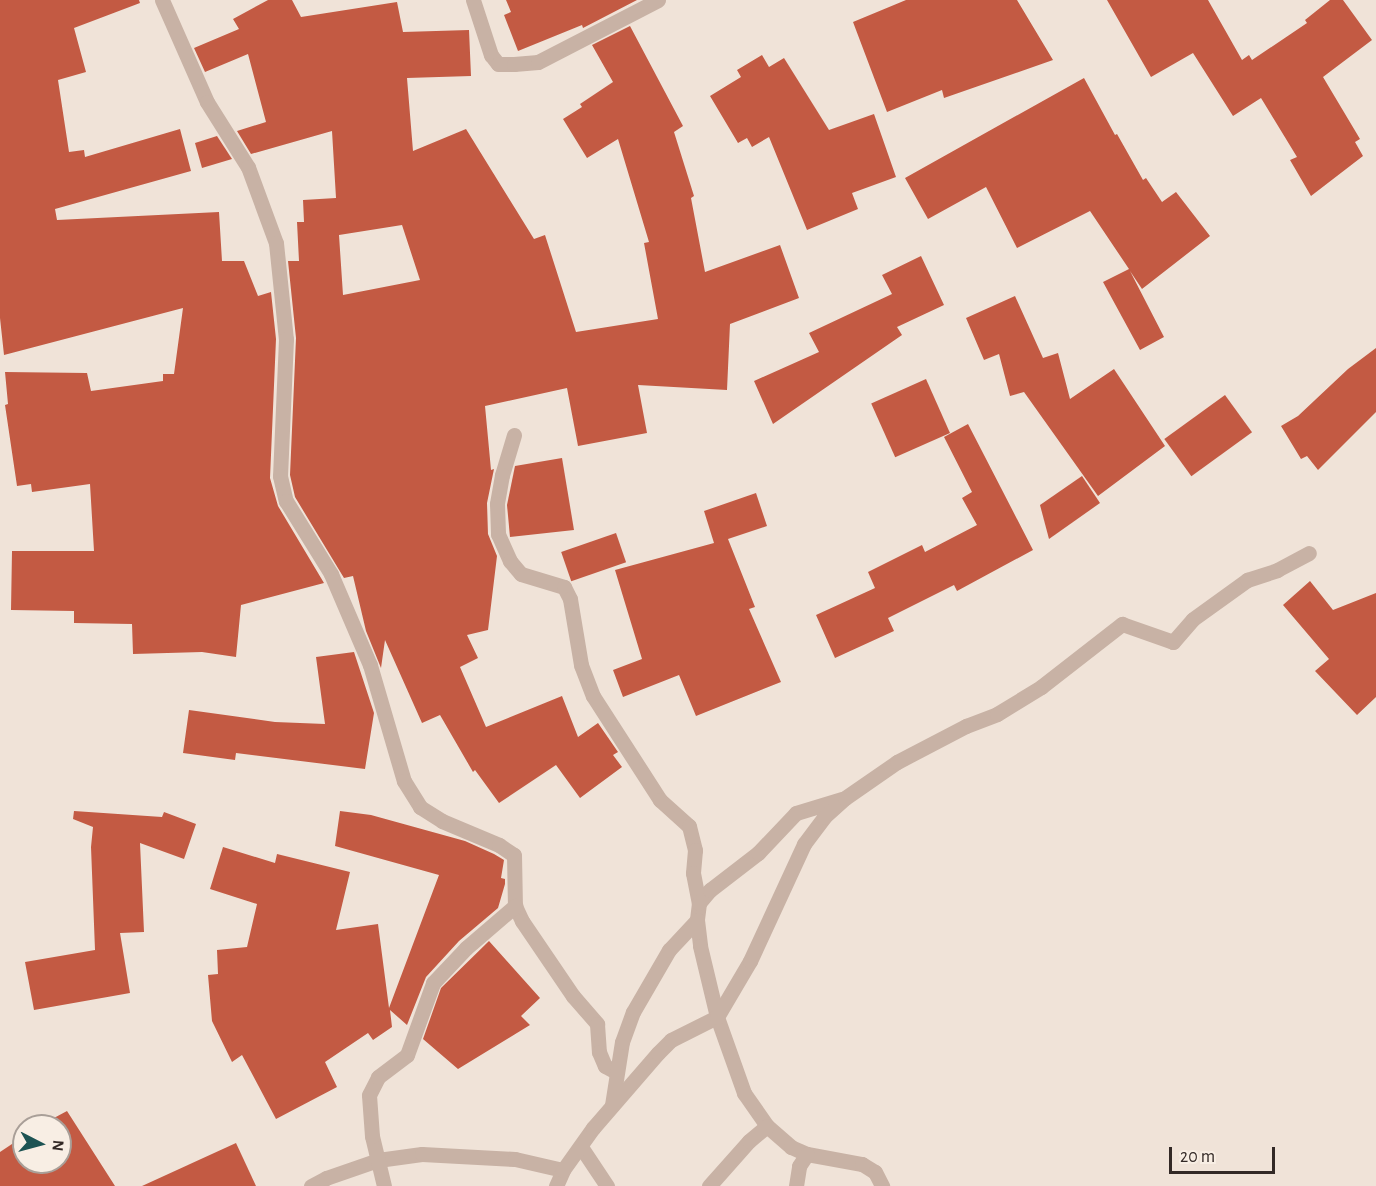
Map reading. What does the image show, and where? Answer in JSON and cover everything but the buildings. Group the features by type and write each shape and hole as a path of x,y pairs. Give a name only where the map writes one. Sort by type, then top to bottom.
{"street":[{"path":"162,0 207,102 248,167 276,243 286,339 280,476 286,501 331,574 370,665 404,781 420,807 450,825 499,845 514,855 515,906 522,921 573,996 597,1024 599,1052 604,1066 616,1072"},
{"path":"473,0 491,55 498,64 538,62 658,0"},
{"path":"514,435 502,475 497,504 498,534 510,561 521,574 564,587 570,598 581,665 593,696 660,800 689,826 695,850 693,873 699,903 697,920 717,1017 744,1093 767,1126 791,1147 807,1154 862,1164 875,1172 882,1186"},
{"path":"556,1186 563,1170 612,1106 671,1040 717,1017 750,961 804,844 824,818 845,798 897,762 966,726 997,714 1023,698 1122,624 1173,642 1193,619 1247,580 1277,570 1309,553"},
{"path":"699,903 710,890 758,853 796,813 845,798"},
{"path":"384,1186 372,1136 369,1095 378,1077 408,1055 433,983 466,948 515,906"},
{"path":"612,1106 622,1042 633,1011 650,978 669,950 697,920"},
{"path":"709,1186 749,1141 767,1126"},
{"path":"581,1147 607,1186"},
{"path":"310,1186 378,1160 422,1154 515,1159 563,1170"},
{"path":"796,1186 800,1166 807,1154"}]}
